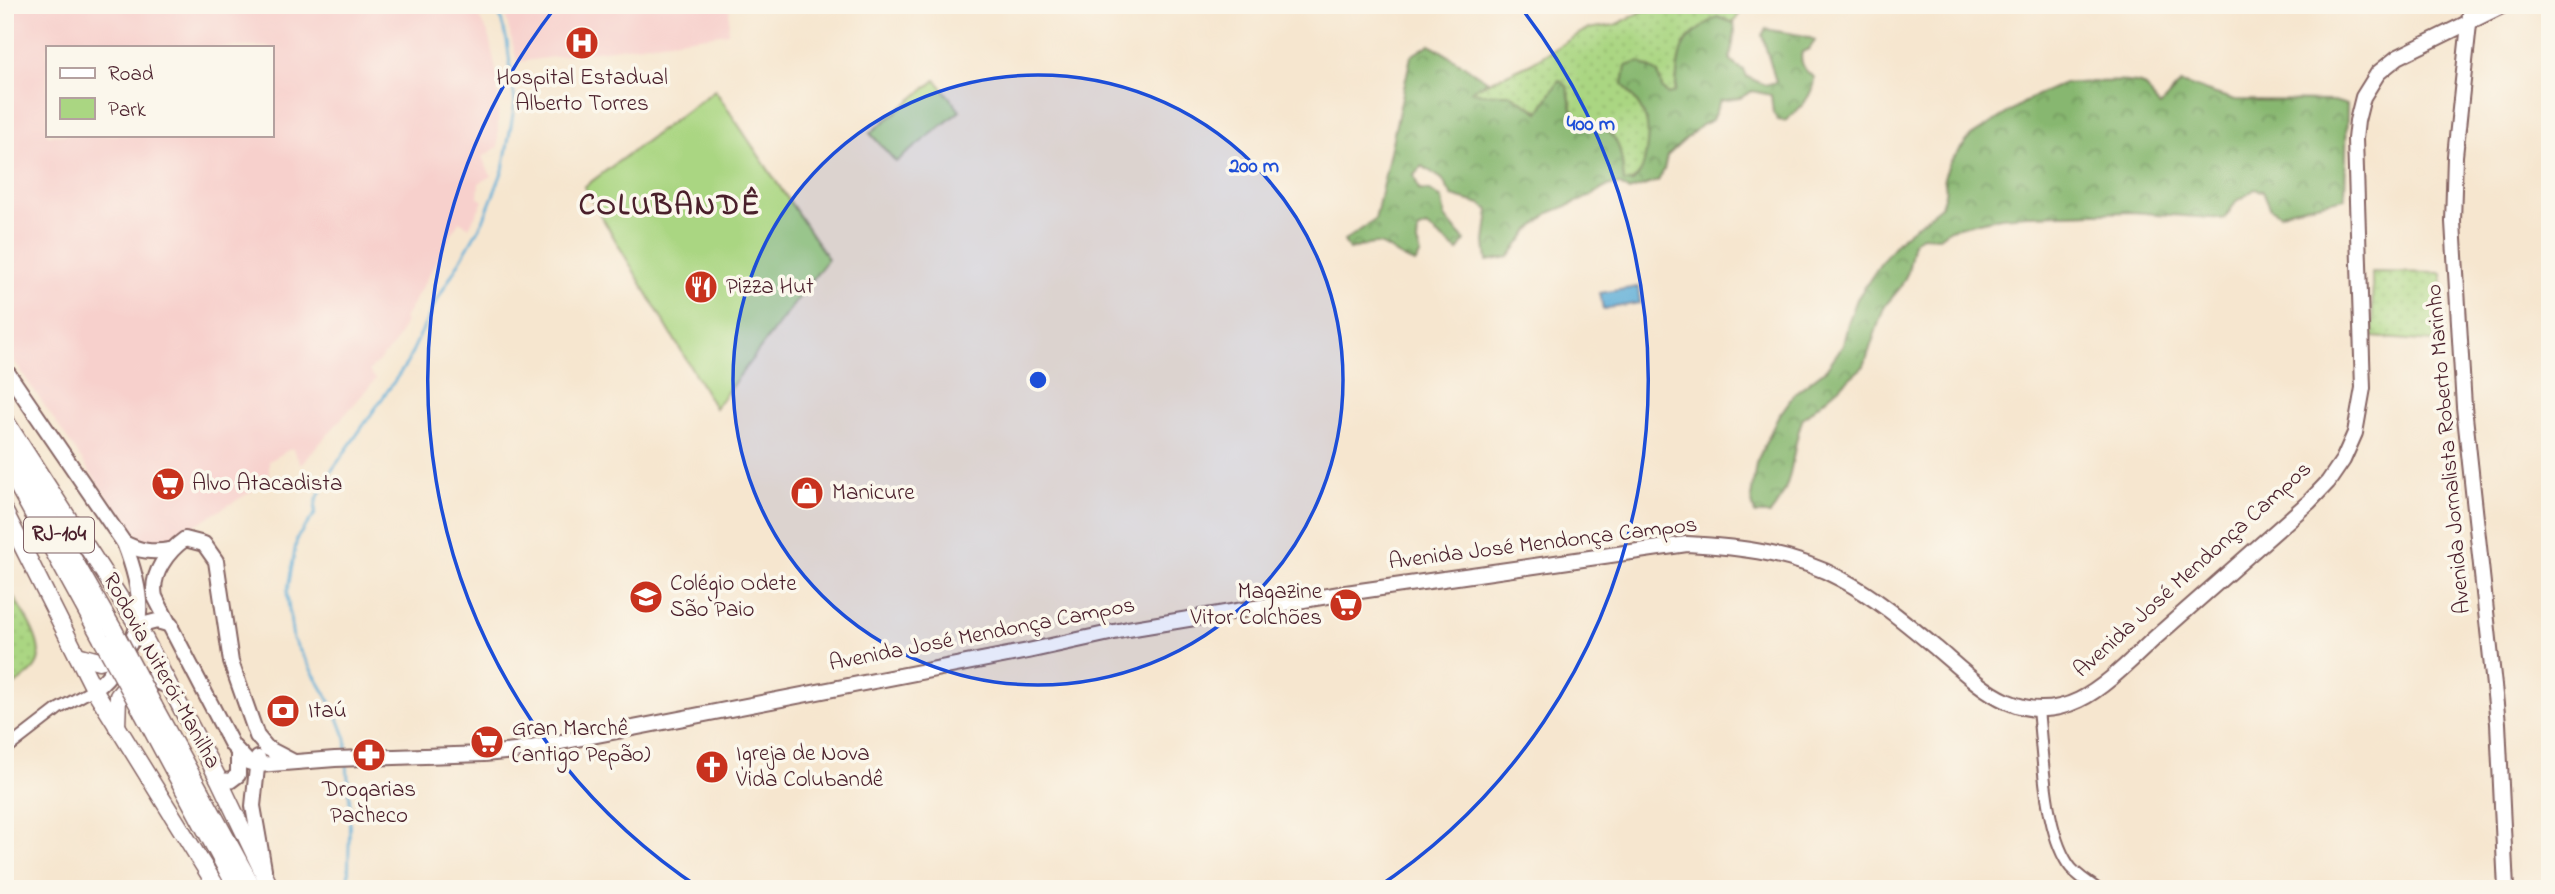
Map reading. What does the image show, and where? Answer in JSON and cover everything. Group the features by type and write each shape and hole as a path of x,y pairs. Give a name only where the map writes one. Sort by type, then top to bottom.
{"highway":[{"path":"5,420 138,626"},
{"name":"Rodovia Niterói-Manilha","path":"5,439 148,709 237,889"},
{"name":"Rodovia Niterói-Manilha","path":"5,463 108,635"},
{"path":"5,512 77,655 100,685 117,727 218,889"},
{"name":"RJ-104","path":"138,626 219,780"},
{"path":"77,655 99,661 122,655"},
{"path":"117,727 118,695 132,679"},
{"name":"Rodovia Niterói-Manilha","path":"148,709 254,889"},
{"path":"219,780 268,881"}],"main road":[{"name":"Avenida Jornalista Roberto Marinho","path":"2471,5 2455,156 2453,222 2464,407 2498,723 2506,889"},
{"name":"Avenida José Mendonça Campos","path":"258,765 292,761 514,751 1128,629 1346,593 1687,544 1762,550 1827,572 1860,589 1888,609 1978,684 2006,701 2038,710 2065,705 2099,686 2309,502 2328,482 2343,460 2355,433 2363,388 2355,139 2359,109 2372,80 2391,61 2504,5"},
{"path":"5,369 124,543 147,551 170,550"},
{"path":"258,765 247,762 238,754 155,597 154,586 170,550 185,539 204,544 216,561 231,662 257,736 258,765 253,806 268,881"},
{"name":"RJ-104","path":"124,543 136,579 138,626"},
{"path":"100,685 122,655 138,626 157,621 171,625"},
{"path":"100,685 132,679 158,680 170,687"},
{"path":"238,754 251,751 257,736"},
{"path":"257,736 267,748 292,761"},
{"path":"219,780 230,781 238,775 238,754"}],"street":[{"path":"5,750 58,709 100,685"},
{"path":"2038,710 2048,796 2060,847 2068,866 2097,889"}],"shaded area":[{"path":"5,5 472,5 488,33 498,79 498,147 482,157 491,176 479,183 478,197 483,201 469,227 459,221 404,319 406,321 394,345 369,371 376,379 301,465 292,448 269,461 269,477 259,487 173,538 148,542 131,532 5,348"},
{"name":"Hospital Estadual Alberto Torres","path":"503,5 730,5 728,33 517,62"}],"green space":[{"path":"1655,5 1744,5 1734,23 1717,17 1678,66 1675,92 1668,95 1662,88 1658,73 1623,84 1640,107 1648,127 1644,168 1632,181 1624,183 1622,162 1597,124 1581,122 1572,109 1567,86 1559,81 1540,112 1510,94 1469,91 1531,63 1587,29 1615,25"},
{"path":"1717,17 1734,23 1730,59 1744,70 1747,77 1765,85 1776,82 1762,35 1766,29 1815,41 1801,56 1804,66 1814,77 1809,96 1785,121 1778,120 1773,113 1771,95 1752,91 1740,98 1720,101 1712,120 1701,125 1667,156 1658,181 1629,191 1620,185 1610,185 1549,213 1528,232 1509,257 1487,261 1485,242 1489,210 1480,204 1452,196 1442,179 1422,166 1414,175 1419,190 1430,191 1442,199 1445,217 1465,241 1458,251 1426,226 1418,230 1417,243 1421,254 1415,263 1380,244 1349,250 1344,241 1375,220 1411,56 1430,44 1488,81 1471,91 1482,94 1510,94 1539,112 1559,80 1567,86 1572,109 1581,122 1611,134 1622,159 1624,182 1633,182 1643,165 1648,134 1642,110 1623,84 1626,66 1639,62 1658,73 1662,88 1668,95 1675,92 1682,47 1694,33"},
{"path":"936,80 960,111 896,162 870,133"},
{"path":"2181,83 2235,100 2334,101 2347,105 2345,198 2280,214 2270,207 2263,191 2255,189 2236,202 2224,219 2131,212 2027,215 2001,217 1950,229 1939,237 1922,236 1914,241 1908,272 1900,288 1884,307 1864,366 1803,418 1789,479 1779,502 1770,514 1755,514 1751,498 1756,463 1778,417 1796,392 1826,369 1843,345 1857,299 1887,254 1903,236 1941,206 1946,190 1944,177 1950,162 1971,136 2033,97 2062,84 2142,84 2160,106"},
{"path":"715,90 828,259 715,408 584,187"},
{"path":"2372,272 2442,273 2445,343 2373,337"},
{"path":"5,584 30,624 39,657 30,673 5,692"}],"water":[{"path":"1638,287 1640,303 1603,309 1600,293"}],"waterway":[{"path":"347,753 346,739 335,710 293,639 287,594 297,538 315,514 316,501 328,476 407,363 432,309 483,221 503,170 515,103 507,41 497,5"},
{"path":"347,764 350,805 348,889"}],"place":[{"name":"Hospital Estadual Alberto Torres","path":"582,43"},
{"name":"Pizza Hut","path":"701,287"},
{"name":"Alvo Atacadista","path":"168,484"},
{"name":"Manicure","path":"807,493"},
{"name":"Colégio Odete São Paio","path":"646,597"},
{"name":"Magazine Vitor Colchões","path":"1346,605"},
{"name":"Itaú","path":"283,711"},
{"name":"Gran Marchê (antigo Pepão)","path":"487,742"},
{"name":"Drogarias Pacheco","path":"369,755"},
{"name":"Igreja de Nova Vida Colubandê","path":"712,767"}],"district":[{"name":"COLUBANDÊ","path":"670,207"}]}
